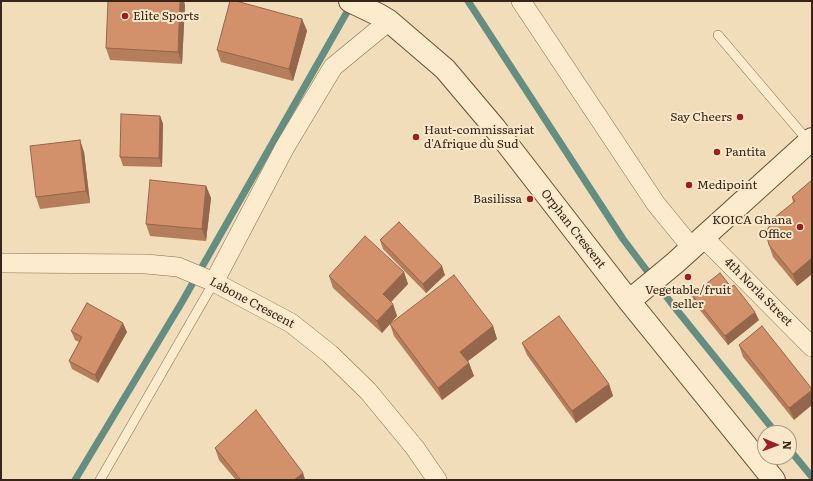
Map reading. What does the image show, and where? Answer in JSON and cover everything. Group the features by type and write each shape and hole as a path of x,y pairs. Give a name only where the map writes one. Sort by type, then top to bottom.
{"street":[{"name":"Orphan Crescent","path":"350,1 384,18 446,69 636,295 774,480"},
{"name":"4th Norla Street","path":"521,1 656,204 812,347"},
{"path":"214,282 285,148 333,66 384,18"},
{"path":"636,295 675,263 811,141"},
{"name":"Labone Crescent","path":"1,263 146,264 178,268 214,282 291,323 330,354 368,391 415,448 437,480"}],"lane":[{"path":"718,35 811,141"},
{"path":"100,480 214,282"}],"building":[{"path":"108,1 180,1 178,52 106,48"},
{"path":"230,1 236,1 302,19 289,69 217,50"},
{"path":"121,114 160,116 159,158 120,157"},
{"path":"80,140 86,191 36,197 30,146"},
{"path":"150,180 206,186 202,229 146,224"},
{"path":"812,180 812,258 793,274 769,245 766,232 774,218 795,201 792,197"},
{"path":"399,222 442,266 423,284 380,240"},
{"path":"365,236 404,272 383,294 393,304 377,321 329,276"},
{"path":"720,273 731,287 734,285 755,312 725,336 692,295"},
{"path":"454,275 493,326 460,352 469,363 438,388 390,324"},
{"path":"87,303 123,323 95,375 69,361 82,337 71,331"},
{"path":"559,316 609,384 572,411 522,343"},
{"path":"762,326 812,389 789,408 739,345"},
{"path":"256,410 303,473 294,480 241,480 215,448"}],"waterway":[{"path":"468,1 623,239 672,304 770,425"},
{"path":"75,480 182,302 351,5"},
{"path":"797,459 812,477"}],"place":[{"name":"Elite Sports","path":"125,16"},
{"name":"Say Cheers","path":"740,117"},
{"name":"Haut-commissariat d'Afrique du Sud","path":"416,137"},
{"name":"Pantita","path":"717,152"},
{"name":"Medipoint","path":"689,185"},
{"name":"Basilissa","path":"530,199"},
{"name":"KOICA Ghana Office","path":"800,227"},
{"name":"Vegetable/fruit seller","path":"688,277"}]}
